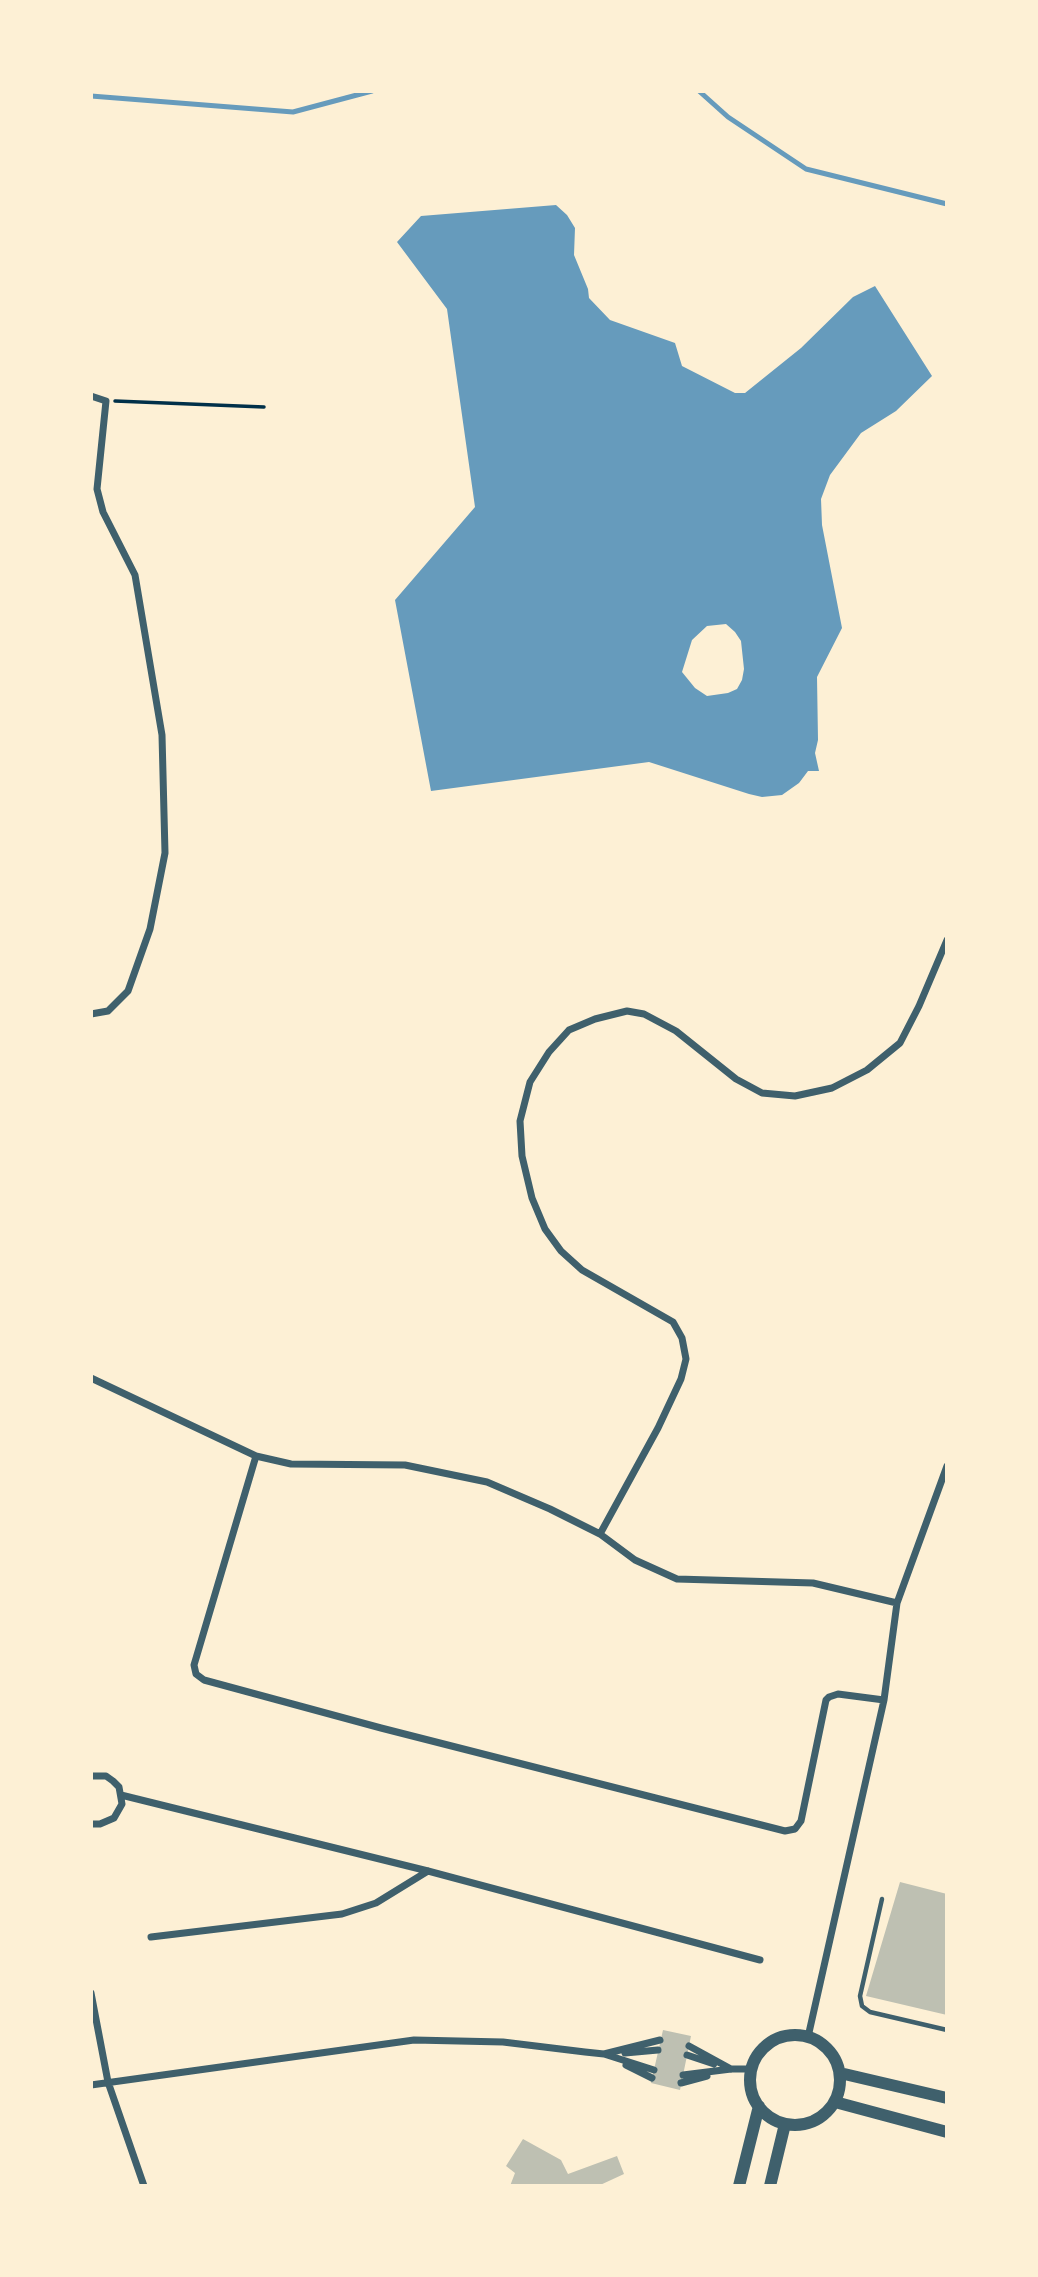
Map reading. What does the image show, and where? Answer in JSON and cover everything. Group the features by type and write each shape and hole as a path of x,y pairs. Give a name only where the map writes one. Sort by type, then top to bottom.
{"street":[{"path":"91,396 106,401 97,489 103,512 136,580 162,735 165,853 150,929 128,991 108,1011 91,1014"},
{"path":"600,1534 659,1428 681,1379 685,1359 682,1338 673,1322 582,1270 561,1251 545,1228 532,1198 522,1156 520,1121 530,1082 569,1030 595,1019 627,1011 643,1014 676,1031 736,1079 762,1093 794,1096 832,1088 867,1070 900,1043 947,940"},
{"path":"91,1378 256,1456 290,1464 405,1465 487,1482 600,1534 635,1560 677,1579 813,1583 897,1603"},
{"path":"256,1456 194,1665 196,1674 204,1680 394,1732 790,1831 801,1821 826,1700 829,1696 838,1694 884,1700"},
{"path":"808,2037 884,1700 897,1603 947,1466"},
{"path":"91,1776 106,1776 113,1781 121,1796 119,1811 114,1818 107,1822 91,1824 91,1834"},
{"path":"121,1796 428,1871 760,1959"},
{"path":"151,1937 342,1914 376,1903 428,1871"},
{"path":"91,1993 108,2082 144,2186"},
{"path":"784,2036 808,2037 829,2050 836,2061 840,2073 840,2088 835,2102 814,2122 785,2124 766,2114 759,2106 750,2082 752,2069 763,2049 772,2041 784,2036"},
{"path":"91,2085 414,2040 503,2042 604,2054 658,2050"},
{"path":"604,2054 660,2040"},
{"path":"689,2046 732,2069"},
{"path":"604,2054 653,2074"},
{"path":"687,2055 732,2069"},
{"path":"682,2079 732,2069 752,2069"},
{"path":"840,2073 947,2098"},
{"path":"835,2102 947,2132"},
{"path":"739,2186 759,2106"},
{"path":"770,2186 785,2124"}],"lane":[{"path":"882,1899 860,1996 862,2006 870,2012 947,2030"}],"path":[{"path":"106,401 264,407"}],"water":[{"path":"556,205 567,215 575,228 574,255 589,298 610,320 675,343 682,366 735,393 745,393 801,348 853,297 875,286 932,376 896,411 861,433 830,475 821,499 822,525 842,628 817,677 818,740 815,753 819,771 808,771 799,783 782,795 762,797 649,762 431,791 395,600 475,507 447,309 397,242 421,216","holes":["726,624 741,641 744,669 742,680 737,689 707,696 695,688 682,672 692,640 707,626"]}],"building":[{"path":"900,1882 947,1894 947,2015 866,1996"},
{"path":"663,2030 691,2036 680,2090 651,2083"},
{"path":"523,2139 561,2160 568,2174 617,2156 624,2174 598,2186 510,2186 515,2173 506,2166"}],"waterway":[{"path":"91,96 293,112 372,91"},
{"path":"699,91 728,117 806,169 947,204"}]}
